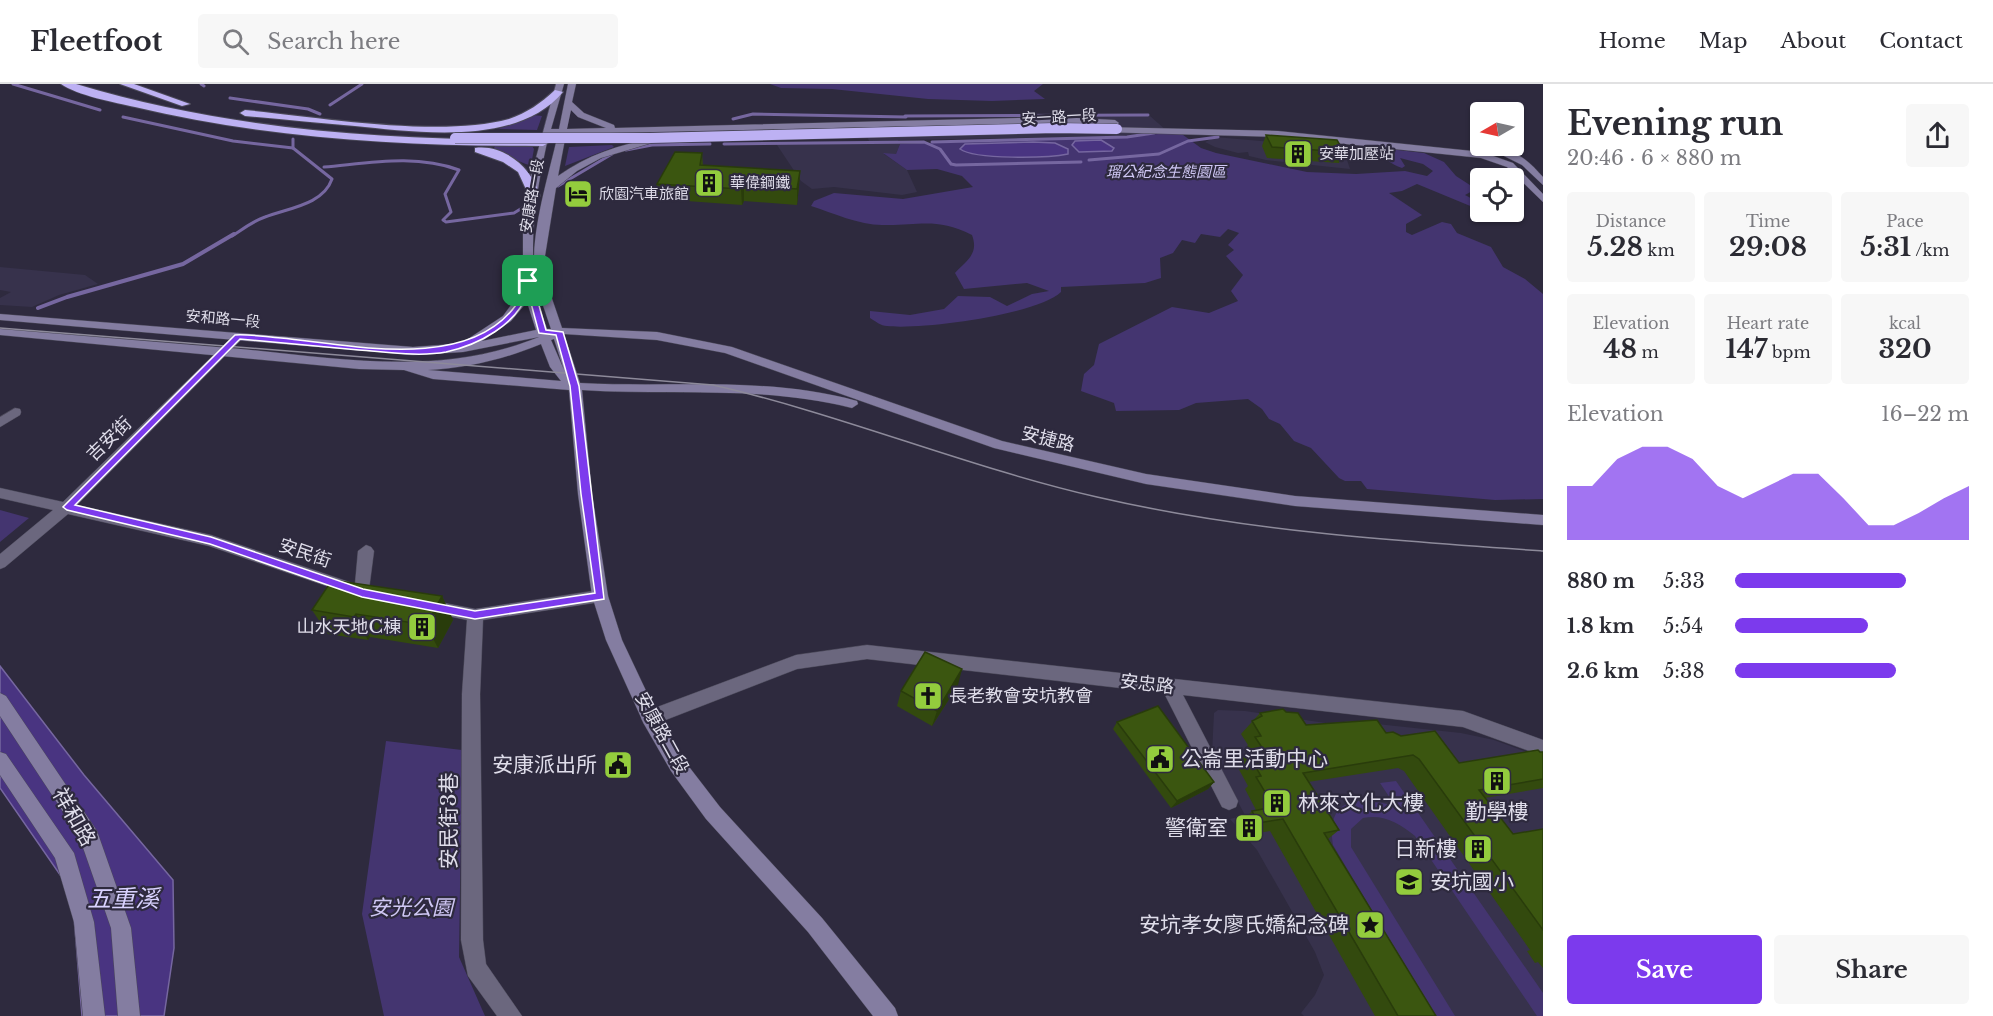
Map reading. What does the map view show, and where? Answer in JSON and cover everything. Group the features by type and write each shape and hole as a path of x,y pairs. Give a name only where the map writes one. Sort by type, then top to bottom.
{"highway":[{"path":"66,84 177,114 322,135 424,142 480,150 510,160 529,177 534,196"},
{"path":"125,84 145,93 200,107 210,112 365,130 456,137"},
{"path":"396,128 477,127 504,122 540,108 559,88"},
{"path":"231,111 396,128 544,138"},
{"path":"177,114 358,134 456,137 639,138 1114,126"},
{"path":"424,142 544,138"}],"street":[{"name":"安康路一段","path":"572,84 550,188 539,262 543,286 574,386"},
{"name":"安康路一段","path":"559,88 544,138 534,196 528,281 544,336 559,375 574,386"},
{"path":"568,102 573,110 591,120 613,127 642,131"},
{"name":"安一路一段","path":"560,138 642,131 1058,120 1114,126 1278,134 1470,150"},
{"name":"安一路一段","path":"560,138 654,141 732,140 1114,126"},
{"path":"717,129 717,140"},
{"path":"544,138 560,138"},
{"path":"550,188 574,167 595,156 654,141"},
{"name":"安一路一段","path":"1490,156 1510,165 1543,199"},
{"name":"安一路一段","path":"1511,156 1531,168 1543,182"},
{"name":"安和路一段","path":"444,350 470,342 505,322 521,304 528,281"},
{"name":"安和路一段","path":"0,317 395,351 444,350 559,332"},
{"name":"安捷路","path":"559,332 579,330 621,332 694,342 762,361 991,451 1147,488 1277,509 1543,531"},
{"name":"安和路一段","path":"0,332 409,368 478,361 514,352 544,336"},
{"name":"吉安街","path":"0,562 67,507 238,337"},
{"name":"安和路一段","path":"409,368 433,375 574,386"},
{"name":"安捷路","path":"574,386 646,390 763,388 877,408 999,445 1146,479 1295,501 1543,520"},
{"name":"安康路二段","path":"574,386 585,494 600,596 614,640 650,718 677,765 713,813 815,924 887,1016"},
{"path":"0,423 15,412"},
{"name":"安民街","path":"0,493 211,541 368,594 366,551"},
{"path":"418,604 475,615 600,596"},
{"name":"安民街3巷","path":"475,615 471,694 472,940 476,968 511,1016"},
{"name":"安忠路","path":"650,718 796,662 867,652 1463,719 1543,748"},
{"path":"1170,687 1229,801"},
{"name":"祥和路","path":"0,701 87,831 121,928 129,1016"},
{"name":"祥和路","path":"0,760 64,853 84,922 94,1016"}],"shaded area":[{"path":"1150,116 1167,131 1125,136 898,140 900,144 896,154 884,154 907,170 917,192 902,195 834,187 812,189 801,181 775,142 869,141 861,123"},
{"name":"安華加壓站","path":"1215,137 1343,148 1350,169 1266,160 1249,156 1248,152 1238,153 1205,142"},
{"path":"0,267 85,275 98,284 59,295 32,307 0,305 0,298 11,292 0,290"},
{"name":"安坑國小","path":"1218,710 1245,711 1332,724 1349,721 1461,733 1494,740 1543,758 1543,1016 1304,1016 1301,1013 1315,995 1324,975 1315,952 1257,850 1230,819 1245,815 1212,754 1214,713"}],"green space":[{"path":"770,84 1043,84 1034,91 1045,99 992,101 928,99 832,89 781,88"},
{"path":"533,115 542,116 537,130 498,129"},
{"name":"瑠公紀念生態園區","path":"1179,132 1201,148 1216,153 1307,172 1356,174 1405,171 1427,176 1433,171 1423,164 1400,158 1405,166 1402,168 1394,165 1383,155 1380,148 1424,153 1444,162 1456,176 1470,185 1470,192 1465,195 1470,198 1470,206 1417,184 1402,191 1389,193 1422,215 1406,224 1406,232 1412,235 1442,222 1451,224 1457,233 1491,247 1503,267 1525,279 1543,294 1543,499 1495,500 1367,489 1361,481 1345,481 1339,478 1311,448 1294,441 1280,424 1269,419 1262,409 1248,399 1196,403 1179,410 1116,411 1114,403 1081,391 1084,374 1094,365 1099,344 1172,307 1209,313 1238,301 1231,291 1243,275 1226,256 1234,250 1228,245 1239,233 1228,229 1220,237 1201,234 1195,243 1182,240 1173,253 1160,258 1161,278 1145,283 1061,287 1061,292 1048,300 1004,314 925,326 887,326 870,318 870,311 910,315 944,309 958,296 990,297 1007,306 1032,294 1049,291 1027,283 964,289 955,273 971,256 974,242 972,235 959,229 937,224 873,224 855,221 811,206 814,201 834,193 903,199 973,187 962,176 937,169 907,170 883,153 896,154 900,144 1127,137"},
{"path":"612,145 614,147 565,166 569,147"},
{"path":"495,146 532,146 534,149 531,165 493,150"},
{"path":"0,510 29,518 0,542"},
{"name":"安光公園","path":"386,741 462,750 459,957 485,1016 384,1016 362,914"},
{"path":"1396,781 1543,993 1543,1016 1537,1016 1415,836 1391,821 1378,817 1363,818 1351,829 1351,847 1455,1016 1435,1016 1333,845 1334,817 1340,809 1358,801 1383,803 1396,807 1380,783"}],"water":[{"path":"1101,140 1114,148 1112,151 1079,152 1072,145 1075,141"},
{"path":"1055,143 1068,149 1068,154 1029,157 995,156 968,153 960,149 965,144"},
{"name":"五重溪","path":"0,666 84,775 173,880 174,948 164,1016 82,1016 72,892 0,788"}],"building":[{"path":"1266,135 1337,140 1344,152 1272,147"},
{"path":"675,152 702,153 700,165 800,171 797,189 744,185 741,189 657,184"},
{"path":"332,580 442,596 426,625 312,610"},
{"path":"925,652 962,669 937,711 901,691"},
{"name":"公崙里活動中心","path":"1158,706 1214,782 1177,801 1117,722"},
{"path":"1283,709 1286,712 1298,713 1306,725 1377,720 1386,733 1393,732 1401,736 1435,731 1459,763 1538,750 1543,752 1543,779 1479,790 1513,834 1543,829 1543,930 1419,759 1413,755 1303,773 1339,830 1324,833 1436,1016 1398,1016 1283,819 1258,823 1252,811 1274,807 1256,777 1261,776 1247,752 1263,749 1255,737 1261,736 1252,721 1262,716 1260,713"}],"waterway":[{"path":"13,84 100,110"},
{"path":"330,105 362,84"},
{"path":"230,98 308,109 320,114"},
{"path":"733,119 753,114 906,117"},
{"path":"905,116 1148,115"},
{"path":"123,117 233,141 293,148"},
{"path":"932,142 1127,137 1154,133"},
{"path":"1089,160 1159,154 1188,141 1218,137"},
{"path":"293,139 293,148"},
{"path":"724,144 924,142 940,149 951,164 956,165 1081,162"},
{"path":"626,150 652,145 710,144"},
{"path":"232,236 261,219 313,200 327,188 332,179 293,148"},
{"path":"558,186 612,154"},
{"path":"324,167 409,161 426,162 459,170 445,194 451,212 443,220 446,222 514,213 527,205"},
{"path":"38,308 67,297 183,264 234,234"}],"tram line":[{"path":"0,328 713,385 810,411 1049,485 1152,509 1319,533 1543,551"}],"place":[{"name":"安華加壓站","path":"1298,154"},
{"name":"華偉鋼鐵","path":"709,183"},
{"name":"欣園汽車旅館","path":"578,194"},
{"name":"山水天地C棟","path":"422,627"},
{"name":"長老教會安坑教會","path":"928,696"},
{"name":"公崙里活動中心","path":"1160,759"},
{"name":"安康派出所","path":"618,765"},
{"name":"勤學樓","path":"1497,781"},
{"name":"林來文化大樓","path":"1277,803"},
{"name":"警衛室","path":"1249,828"},
{"name":"日新樓","path":"1478,849"},
{"name":"安坑國小","path":"1409,882"},
{"name":"安坑孝女廖氏嬌紀念碑","path":"1370,925"}],"route":[{"path":"528,281 543,333 559,332 574,386 585,494 600,596 475,615 362,593 211,541 67,507 238,337 395,351 444,350 470,342 505,322 521,304 526,294 528,281"}]}
